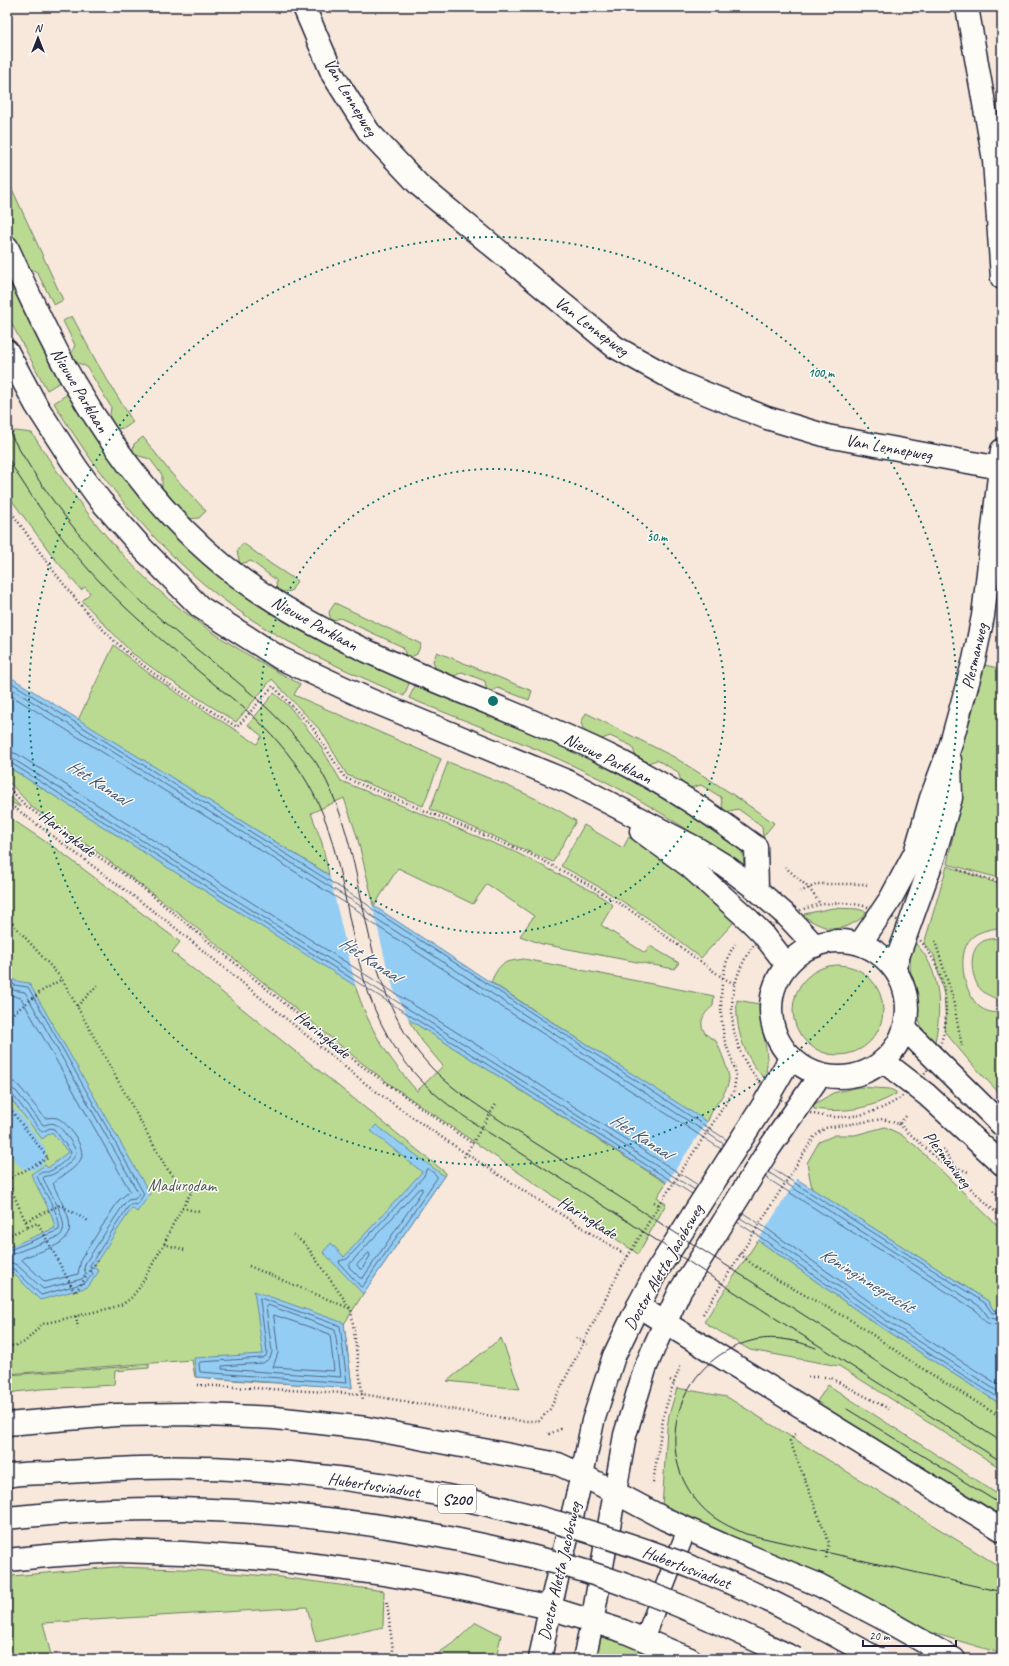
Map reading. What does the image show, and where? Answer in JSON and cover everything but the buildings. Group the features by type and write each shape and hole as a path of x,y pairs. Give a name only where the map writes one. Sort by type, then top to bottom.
{"main road":[{"name":"Van Lennepweg","path":"304,7 333,75 370,132 419,185 615,346 680,383 767,418 827,436 1001,459"},
{"path":"967,7 998,159 1002,278"},
{"name":"Nieuwe Parklaan","path":"7,247 50,339 70,376 112,444 139,479 174,519 242,579 286,609 322,630 448,688 534,722 617,760 722,821 756,847"},
{"path":"7,351 36,405 76,467 100,500 143,549 200,607 280,658 370,700 569,782 696,848 727,867 757,890 787,916 815,946"},
{"name":"Plesmanweg","path":"860,944 891,898 915,853 931,798 950,747 974,660 983,616 1001,459"},
{"name":"Plesmanweg","path":"894,968 933,859 951,798 950,747"},
{"path":"569,782 623,818 689,866 763,934 787,965"},
{"path":"756,847 757,890"},
{"path":"845,941 860,944 873,949 894,968 905,991 908,1016 905,1029 893,1052 872,1069 860,1074 833,1077 820,1075 809,1070 791,1057 782,1046 775,1032 772,1018 771,1004 774,990 787,965 800,953 815,946 829,942 845,941"},
{"path":"905,1029 1002,1125"},
{"name":"Doctor Aletta Jacobsweg","path":"540,1659 550,1608 582,1475 593,1421 614,1356 655,1274 771,1093 791,1057"},
{"name":"Plesmanweg","path":"883,1061 927,1095 1002,1164"},
{"name":"Doctor Aletta Jacobsweg","path":"584,1659 616,1493 625,1435 645,1369 680,1291 770,1147 820,1075"},
{"path":"638,1306 1002,1530"},
{"path":"7,1424 116,1415 184,1414 275,1418 366,1428 558,1464 687,1529 820,1585 880,1616 954,1659"},
{"name":"Hubertusviaduct","path":"7,1476 109,1469 187,1467 287,1472 396,1486 482,1504 562,1524 644,1549 713,1575 795,1614 878,1659"},
{"name":"S200","path":"7,1518 109,1509 186,1509 279,1513 385,1526 477,1543 541,1559 630,1586 698,1613 796,1659"},
{"path":"7,1560 115,1552 183,1553 277,1560 384,1574 466,1589 550,1608 644,1639 690,1659"}],"lane":[{"path":"644,1639 687,1529"}],"path":[{"path":"7,506 82,608 128,653 161,678 237,727 273,686 313,728 345,778 530,854 584,882 630,910 723,978 735,984"},
{"path":"7,786 26,806 139,885 359,1064 473,1144"},
{"name":"Haringkade","path":"7,804 168,922 366,1084 465,1156 633,1260"},
{"path":"756,847 787,869 809,888 820,904"},
{"path":"953,868 1002,883"},
{"path":"857,904 820,904 803,909 787,916 763,934 746,957 735,984 732,1014 737,1043 750,1070 771,1093 796,1108 821,1115 849,1116 877,1110 890,1104 896,1107"},
{"path":"7,917 62,979 166,1166 174,1177 192,1191 173,1224 164,1244 132,1298 123,1304 111,1308 42,1324 25,1342 14,1346 7,1345"},
{"path":"924,945 936,964 943,986 946,1009 944,1031"},
{"path":"7,1018 42,991 62,979"},
{"path":"77,1006 99,984"},
{"path":"465,1156 496,1104"},
{"path":"7,1106 48,1158 7,1180 28,1227"},
{"name":"Plesmanweg","path":"902,1111 913,1119"},
{"path":"293,1235 305,1244 351,1310 362,1394 521,1421 539,1421 550,1408 622,1266 659,1205 719,1116"},
{"path":"899,1124 940,1161 969,1172"},
{"name":"Plesmanweg","path":"939,1143 967,1185 1002,1218"},
{"path":"797,1163 740,1254 772,1277 854,1322 915,1364 1002,1418"},
{"path":"992,1190 1002,1199"},
{"path":"654,1202 659,1205"},
{"path":"26,1221 60,1205 90,1222"},
{"path":"182,1208 200,1212"},
{"path":"7,1236 38,1223 75,1293 96,1261"},
{"path":"164,1244 186,1250"},
{"path":"249,1266 351,1310"},
{"path":"76,1316 78,1328"},
{"path":"576,1338 593,1347"},
{"path":"807,1377 829,1376 891,1410"},
{"path":"810,1412 790,1440 829,1543 820,1585"}],"green space":[{"path":"7,178 63,300 54,305 37,272 25,266 7,226"},
{"path":"7,272 62,381 47,390 7,315"},
{"path":"72,316 97,363 133,422 125,428 114,429 109,422 111,407 87,367 72,360 70,357 75,345 63,321"},
{"path":"69,393 144,499 410,681 404,696 333,664 265,628 232,606 173,556 121,499 75,436 54,403"},
{"path":"15,431 32,433 81,505 100,528 139,571 182,610 239,649 300,684 294,695 441,759 423,806 347,775 321,731 272,679 236,722 165,677 132,653 82,601 90,593 85,587 81,590 55,559 7,494 7,436"},
{"path":"143,437 170,472 206,511 199,518 186,519 162,492 162,475 150,459 132,454 134,444"},
{"path":"243,543 297,581 291,591 277,593 276,580 251,561 240,564 237,551"},
{"path":"335,603 421,644 417,654 407,659 403,647 340,618 331,621 329,612"},
{"path":"114,645 165,685 257,744 262,736 248,725 274,693 288,705 318,742 341,781 515,852 596,893 613,905 601,925 645,953 650,946 679,963 674,969 542,944 520,936 534,916 487,884 473,904 398,868 374,906 357,836 344,798 311,813 322,843 329,875 78,720"},
{"path":"437,652 532,691 529,700 498,688 487,693 485,681 462,672 451,678 437,672 433,661"},
{"path":"976,663 1002,669 1002,865 999,878 947,864 953,836 952,747"},
{"path":"416,684 568,748 639,782 735,842 742,852 744,863 742,866 663,814 601,779 538,750 409,698"},
{"path":"586,713 674,757 774,823 763,837 762,826 738,809 725,812 723,810 721,797 701,785 687,789 682,785 678,772 657,760 644,764 637,760 632,746 610,736 597,741 586,736 581,723"},
{"path":"448,762 530,796 576,821 553,862 430,809"},
{"path":"7,766 355,985 366,1015 380,1042 417,1091 443,1066 422,1041 407,1018 666,1183 657,1197 666,1204 638,1254 395,1088 362,1063 177,912 101,855 32,807 7,780"},
{"path":"7,792 20,806 20,807 7,800"},
{"name":"Madurodam","path":"7,816 58,850 180,942 172,952 446,1173 344,1324 352,1387 195,1377 192,1360 7,1374"},
{"path":"584,825 623,848 629,837 697,887 735,921 701,958 668,932 633,908 598,886 561,866"},
{"path":"947,866 1002,885 1002,927 978,933 968,941 963,960 963,972 970,993 975,1002 981,1008 1002,1013 1002,1096 970,1062 944,1031 946,1021 944,995 934,955 924,944"},
{"path":"833,908 857,909 868,912 853,924 841,928 828,928 805,917 804,914"},
{"path":"1002,938 1001,1001 980,989 973,974 972,960 973,954 980,943 988,939"},
{"path":"914,942 923,952 930,964 937,989 939,1002 937,1029 935,1042 932,1043 922,1028 919,1019 916,995 910,968 911,944"},
{"path":"524,959 714,996 713,1006 704,1015 702,1026 707,1035 716,1041 722,1054 729,1079 727,1088 712,1111 707,1123 491,982 497,970 503,964"},
{"path":"829,965 847,965 863,972 876,985 883,1001 883,1019 876,1035 863,1048 847,1055 829,1055 813,1048 800,1035 793,1019 793,1001 800,985 813,972"},
{"path":"737,1000 759,1004 767,1054 766,1071 763,1077 756,1069 742,1042 739,1032"},
{"path":"858,1087 890,1089 896,1092 896,1094 876,1103 856,1109 814,1109 813,1105 833,1093"},
{"path":"885,1127 900,1134 917,1147 1002,1230 1002,1300 994,1311 988,1301 812,1189 807,1163 819,1142 835,1135 855,1135"},
{"path":"758,1240 879,1326 1002,1405 1002,1469 839,1366 750,1350 704,1322"},
{"path":"501,1338 520,1389 447,1381"},
{"path":"149,1365 149,1368 115,1371 114,1385 41,1389 7,1393 7,1375"},
{"path":"828,1385 1002,1497 1002,1519 816,1403"},
{"path":"677,1388 727,1397 1002,1568 1002,1657 996,1652 880,1617 662,1508 667,1428 669,1415"},
{"path":"114,1567 181,1569 280,1577 384,1591 383,1627 316,1642 307,1607 43,1623 52,1659 7,1659 7,1570 10,1570 12,1576"},
{"path":"476,1622 501,1635 496,1659 430,1659 456,1641"},
{"path":"589,1630 666,1642 704,1659 584,1659"}],"water":[{"path":"7,675 372,902 374,906 527,1006 988,1301 994,1311 1002,1300 1002,1405 879,1326 758,1240 7,766"},
{"path":"7,971 15,981 29,983 150,1194 137,1212 132,1208 93,1267 99,1271 88,1287 40,1300 12,1272 7,1274 7,1248 55,1228 52,1216 31,1174 45,1165 48,1168 68,1152 52,1132 42,1139 7,1094"},
{"path":"376,1125 444,1176 363,1294 323,1252 331,1243 344,1257 422,1172 371,1131"},
{"path":"254,1291 344,1323 352,1388 196,1377 194,1358 263,1354"}],"pier":[{"path":"329,873 371,900 394,990 410,1022 356,988"},
{"path":"708,1121 798,1178 757,1242 665,1185"}],"waterway":[{"path":"7,1124 30,1154"}],"tram line":[{"path":"7,428 40,482 58,507 77,532 119,580 165,623 269,710 285,726 317,764 334,799 347,836 373,951 384,988 400,1024 422,1057 431,1067 460,1093 504,1123 1002,1442"},
{"path":"7,457 46,517 92,573 146,627 256,719 287,752 301,772 318,803 327,825 342,882 361,969 370,997 381,1024 396,1049 408,1066 421,1080 448,1105 479,1126 758,1307 1002,1462"},
{"path":"816,1348 776,1338 751,1341 726,1351 705,1367 689,1387 679,1410 675,1435 677,1461 686,1485 702,1507 728,1526 746,1534 1002,1592"},
{"path":"847,1409 1002,1505"}],"water label":[{"name":"Het Kanaal","path":"98,782"},
{"name":"Het Kanaal","path":"370,959"},
{"name":"Het Kanaal","path":"641,1136"},
{"name":"Koninginnegracht","path":"867,1280"}]}
